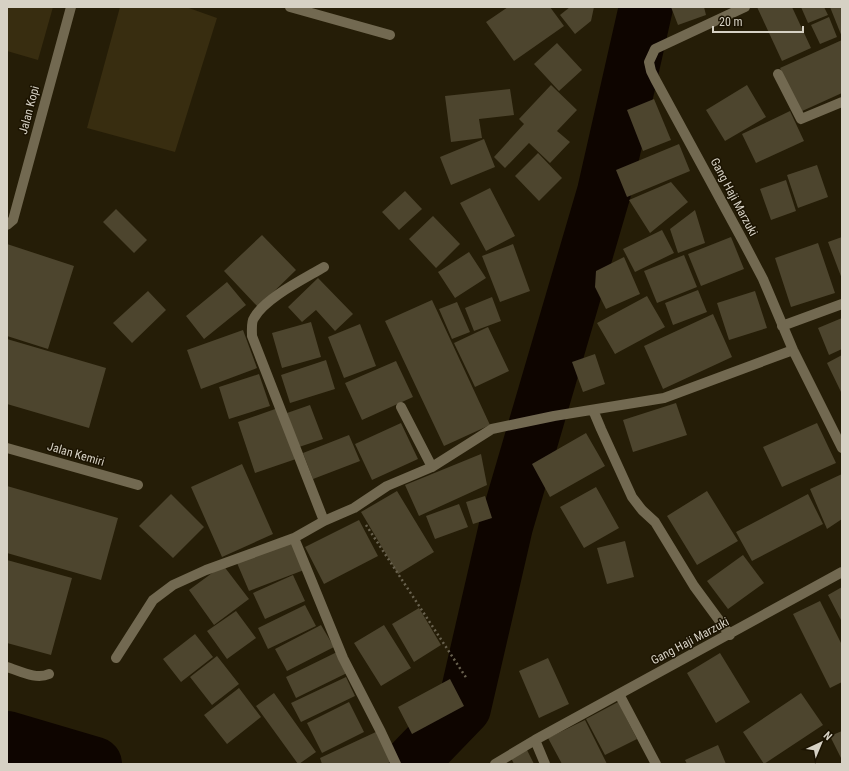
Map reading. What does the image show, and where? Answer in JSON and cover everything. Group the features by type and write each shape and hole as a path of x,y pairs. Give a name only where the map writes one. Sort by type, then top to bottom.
{"street":[{"name":"Jalan Kopi","path":"10,223 71,7"},
{"path":"290,7 390,35"},
{"name":"Gang Haji Marzuki","path":"745,7 661,45 655,49 649,62 651,71 666,102 720,196 747,247 793,350 842,448"},
{"path":"778,74 801,119 842,102"},
{"path":"324,268 295,284 266,304 253,319 252,336 324,521"},
{"path":"782,326 842,304"},
{"path":"116,658 153,600 173,585 206,570 294,538 324,521 354,508 387,486 432,467 492,429 554,416 664,398 793,350"},
{"path":"401,406 432,467"},
{"path":"593,410 632,497 642,510 655,522 694,586 730,635"},
{"name":"Jalan Kemiri","path":"7,448 138,485"},
{"path":"294,538 343,658 395,760"},
{"name":"Gang Haji Marzuki","path":"495,764 535,740 730,635 842,572"},
{"path":"7,667 38,676 44,677 49,674"},
{"path":"619,694 656,764"},
{"path":"535,740 545,764"}],"path":[{"path":"354,508 467,679"}],"shaded area":[{"path":"7,7 53,7 38,60 7,51"},
{"path":"120,7 186,7 217,18 175,152 87,128"}],"building":[{"path":"508,7 550,7 564,26 514,61 486,22"},
{"path":"570,7 594,7 591,21 575,34 560,15"},
{"path":"671,7 704,7 706,15 678,25"},
{"path":"757,7 792,7 811,48 782,61"},
{"path":"801,7 824,7 828,15 808,23"},
{"path":"830,7 842,7 842,37"},
{"path":"829,17 837,37 820,44 811,25"},
{"path":"842,40 842,93 800,112 780,68"},
{"path":"557,43 582,70 559,91 534,64"},
{"path":"551,85 577,110 557,131 570,142 550,163 529,143 505,168 494,157 524,124 519,119"},
{"path":"747,85 766,117 725,141 706,110"},
{"path":"510,89 514,115 479,119 482,138 451,142 445,96"},
{"path":"654,99 671,140 643,151 627,110"},
{"path":"790,111 804,141 756,163 742,134"},
{"path":"484,139 495,167 451,185 440,157"},
{"path":"679,144 690,171 627,197 616,170"},
{"path":"538,153 562,178 539,201 515,176"},
{"path":"817,165 828,197 798,208 787,175"},
{"path":"786,180 796,211 771,220 760,189"},
{"path":"671,182 688,202 650,233 629,200"},
{"path":"490,188 515,236 486,251 460,203"},
{"path":"405,191 422,209 399,230 382,212"},
{"path":"116,209 147,240 134,253 103,222"},
{"path":"695,210 705,243 678,253 670,229"},
{"path":"433,216 460,244 436,268 409,239"},
{"path":"662,230 674,253 635,272 623,249"},
{"path":"262,235 296,270 258,307 224,271"},
{"path":"731,237 744,269 701,286 688,254"},
{"path":"842,237 842,279 828,242"},
{"path":"818,243 835,293 791,307 775,258"},
{"path":"7,244 74,266 48,349 7,336"},
{"path":"513,244 530,291 500,302 482,256"},
{"path":"469,252 486,278 455,298 438,272"},
{"path":"684,255 697,287 657,303 644,271"},
{"path":"624,257 640,294 606,309 595,287 596,271"},
{"path":"318,278 353,314 335,331 316,310 302,322 288,307"},
{"path":"227,282 246,305 204,339 186,316"},
{"path":"698,290 707,312 673,325 665,303"},
{"path":"148,291 166,310 132,343 113,323"},
{"path":"755,291 767,328 729,340 717,303"},
{"path":"647,296 665,327 615,354 597,323"},
{"path":"492,297 501,321 474,331 465,308"},
{"path":"432,300 490,425 444,446 385,321"},
{"path":"457,302 470,332 452,339 439,309"},
{"path":"713,314 732,357 663,389 644,346"},
{"path":"842,318 842,349 829,355 818,328"},
{"path":"311,322 321,357 282,368 272,333"},
{"path":"360,324 376,366 344,378 328,337"},
{"path":"488,327 509,371 475,387 454,343"},
{"path":"243,330 257,368 201,389 187,350"},
{"path":"7,339 106,368 89,428 7,404"},
{"path":"595,354 605,384 583,392 572,362"},
{"path":"842,355 842,394 827,363"},
{"path":"326,360 335,389 290,403 281,375"},
{"path":"396,361 413,397 362,420 345,383"},
{"path":"259,374 270,406 229,419 219,387"},
{"path":"676,403 687,435 633,452 623,420"},
{"path":"310,405 323,439 299,447 287,413"},
{"path":"278,408 296,459 255,473 238,422"},
{"path":"401,423 418,459 372,480 355,444"},
{"path":"817,423 836,463 782,487 763,447"},
{"path":"586,433 605,466 550,497 532,464"},
{"path":"349,435 360,461 313,479 303,453"},
{"path":"481,454 487,485 419,516 405,485"},
{"path":"242,464 273,534 222,557 191,487"},
{"path":"842,474 842,519 827,529 810,489"},
{"path":"7,486 118,518 101,580 7,553"},
{"path":"596,487 619,528 584,548 560,507"},
{"path":"397,491 434,552 398,574 361,512"},
{"path":"707,491 738,541 697,565 667,516"},
{"path":"171,494 204,527 173,558 139,526"},
{"path":"808,494 823,524 752,561 736,532"},
{"path":"485,496 492,518 473,524 466,502"},
{"path":"459,504 468,527 435,539 426,516"},
{"path":"359,520 378,556 324,584 305,547"},
{"path":"625,541 634,577 607,584 597,548"},
{"path":"292,542 304,570 249,591 237,563"},
{"path":"743,555 764,583 728,609 707,581"},
{"path":"7,560 72,578 51,655 7,643"},
{"path":"223,565 249,599 214,625 189,590"},
{"path":"293,575 305,601 265,619 253,593"},
{"path":"842,587 842,622 828,595"},
{"path":"820,601 842,645 842,682 830,688 793,614"},
{"path":"305,605 316,626 268,649 258,628"},
{"path":"419,608 441,645 414,662 392,624"},
{"path":"236,611 256,638 227,659 207,631"},
{"path":"321,625 334,647 287,671 275,649"},
{"path":"384,625 411,668 381,686 354,643"},
{"path":"195,634 213,657 181,682 163,659"},
{"path":"337,652 347,673 296,698 286,677"},
{"path":"720,653 750,702 716,723 687,673"},
{"path":"217,656 239,684 212,705 190,677"},
{"path":"548,658 569,704 539,718 519,671"},
{"path":"346,677 355,696 301,722 291,703"},
{"path":"450,679 464,706 412,734 398,707"},
{"path":"239,688 261,717 227,744 204,715"},
{"path":"274,693 316,752 299,764 256,706"},
{"path":"801,693 823,725 764,764 743,732"},
{"path":"349,702 364,732 322,753 307,723"},
{"path":"618,702 637,739 605,755 586,719"},
{"path":"585,720 607,764 562,764 548,738"},
{"path":"378,731 393,761 386,764 322,764 320,758"},
{"path":"842,731 842,760 830,736"},
{"path":"718,745 726,764 687,764 685,760"},
{"path":"526,748 534,764 514,764 510,756"}],"waterway":[{"path":"410,764 464,708 506,526 604,192 646,7"},
{"path":"7,738 95,764"}]}
